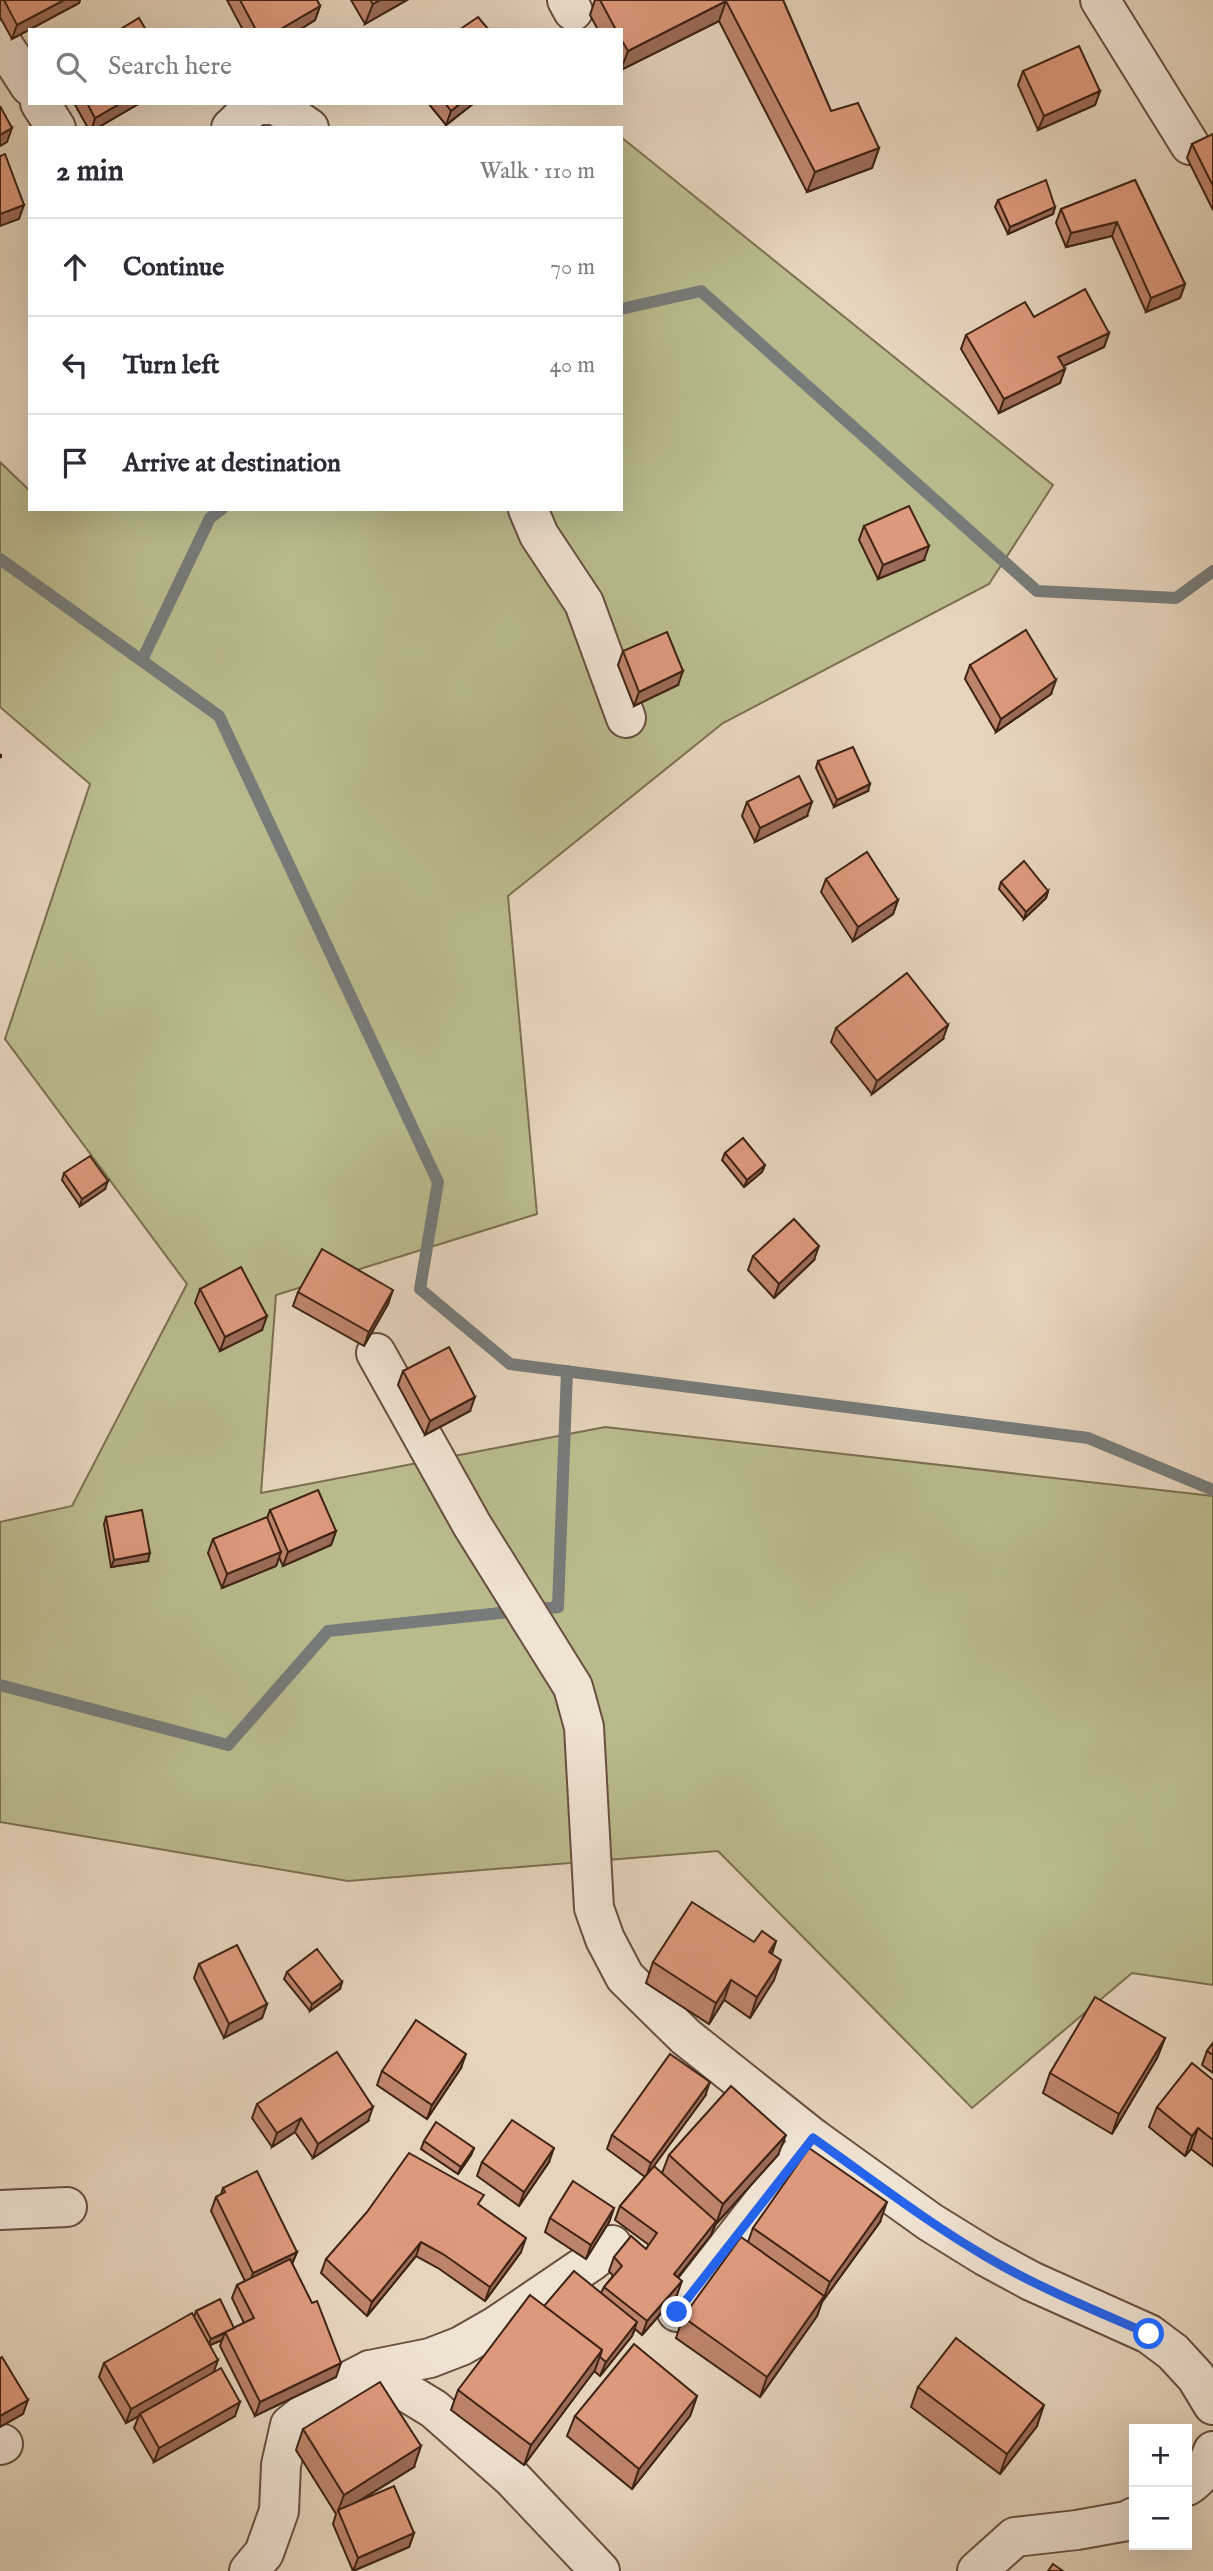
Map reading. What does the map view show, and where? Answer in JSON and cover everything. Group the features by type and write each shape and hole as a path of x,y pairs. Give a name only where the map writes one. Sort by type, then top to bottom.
{"street":[{"path":"1100,0 1191,145"},
{"path":"0,40 28,83"},
{"path":"41,105 55,126"},
{"path":"233,126 255,105 276,105 306,126"},
{"path":"529,511 539,535 584,604 626,718"},
{"path":"376,1353 472,1525 573,1687 584,1727 594,1908 605,1939 625,1977 686,2037 813,2138 930,2222 1031,2281 1149,2334 1173,2352 1196,2376 1213,2405"},
{"path":"677,2312 813,2138"},
{"path":"0,2210 67,2207"},
{"path":"249,2571 264,2553 279,2511 281,2465 290,2425 337,2387 370,2370 430,2358 461,2346 496,2326 612,2245"},
{"path":"370,2370 434,2409 512,2478 600,2571"},
{"path":"1192,2483 1210,2460 1213,2451"},
{"path":"977,2571 1015,2537 1089,2528 1129,2520"}],"green space":[{"path":"623,139 1053,485 989,584 723,723 508,896 537,1214 276,1295 261,1493 605,1427 1213,1496 1213,1985 1132,1973 972,2108 718,1851 348,1881 0,1822 0,1522 72,1506 187,1284 5,1039 90,784 0,707 0,462 28,489 28,511 623,511"}],"building":[{"path":"4,0 64,0 17,25"},
{"path":"240,0 317,0 320,6 282,28 255,28"},
{"path":"600,0 783,0 831,111 858,103 879,148 815,172 726,1 628,51 623,42 623,28 615,28"},
{"path":"478,17 487,28 462,28"},
{"path":"139,18 145,28 122,28"},
{"path":"1079,46 1100,91 1044,116 1023,71"},
{"path":"88,105 118,105 95,118"},
{"path":"446,105 458,105 451,111"},
{"path":"0,106 12,128 0,135"},
{"path":"1213,134 1213,186 1192,144"},
{"path":"5,154 24,205 0,214 0,156"},
{"path":"1046,180 1055,207 1010,227 998,200"},
{"path":"1135,180 1185,284 1151,298 1117,222 1071,233 1061,209"},
{"path":"1085,289 1109,333 1058,357 1065,369 1004,399 966,335 1025,302 1034,317"},
{"path":"909,506 929,546 883,565 864,526"},
{"path":"1026,630 1056,680 1001,719 970,665"},
{"path":"667,632 683,671 639,692 623,651"},
{"path":"853,747 870,784 837,800 818,761"},
{"path":"799,776 812,802 760,828 747,802"},
{"path":"867,852 898,900 858,927 826,879"},
{"path":"1024,861 1048,891 1026,912 1001,882"},
{"path":"907,973 948,1025 877,1081 836,1028"},
{"path":"743,1138 765,1165 747,1180 725,1153"},
{"path":"90,1156 108,1181 82,1199 64,1173"},
{"path":"794,1219 819,1246 779,1284 753,1256"},
{"path":"322,1249 393,1290 369,1332 298,1292"},
{"path":"241,1267 267,1316 225,1337 200,1289"},
{"path":"449,1347 475,1397 430,1421 403,1371"},
{"path":"318,1490 336,1531 288,1552 270,1510"},
{"path":"142,1510 150,1553 114,1560 106,1517"},
{"path":"267,1517 281,1552 227,1574 213,1539"},
{"path":"692,1902 754,1942 762,1931 776,1941 769,1952 781,1960 757,1997 731,1980 716,2003 653,1962"},
{"path":"237,1945 267,2004 229,2024 199,1964"},
{"path":"317,1949 342,1982 312,2004 287,1972"},
{"path":"1095,1997 1165,2038 1119,2114 1050,2073"},
{"path":"416,2020 466,2054 432,2105 382,2071"},
{"path":"1213,2043 1213,2055 1207,2051"},
{"path":"337,2052 373,2107 318,2144 301,2118 277,2133 257,2104"},
{"path":"670,2054 710,2082 651,2163 612,2135"},
{"path":"1192,2063 1213,2080 1213,2140 1198,2128 1192,2136 1157,2107"},
{"path":"731,2086 786,2135 723,2204 669,2155"},
{"path":"512,2120 554,2148 524,2192 482,2162"},
{"path":"436,2122 474,2148 461,2167 424,2141"},
{"path":"809,2148 887,2202 830,2282 753,2228"},
{"path":"409,2153 484,2195 478,2204 526,2238 490,2287 421,2242 372,2302 326,2259 367,2212"},
{"path":"654,2166 716,2221 674,2274 682,2281 647,2321 604,2287 622,2266 614,2257 631,2236 646,2249 657,2233 620,2206"},
{"path":"257,2171 297,2252 253,2273 216,2197 225,2192 223,2188"},
{"path":"573,2181 614,2208 591,2245 550,2218"},
{"path":"741,2237 824,2296 767,2377 683,2317"},
{"path":"290,2259 312,2303 317,2301 341,2363 260,2402 225,2332 254,2318 237,2285"},
{"path":"574,2271 637,2322 606,2362 600,2357 602,2350 544,2306"},
{"path":"530,2295 602,2350 531,2445 458,2390"},
{"path":"220,2299 234,2328 211,2339 196,2311"},
{"path":"192,2313 218,2360 131,2409 104,2363"},
{"path":"956,2338 1044,2405 1007,2454 918,2387"},
{"path":"634,2344 697,2396 639,2469 575,2416"},
{"path":"2,2357 28,2400 0,2416 0,2358"},
{"path":"221,2368 240,2402 159,2448 140,2414"},
{"path":"380,2382 421,2446 344,2495 303,2429"},
{"path":"394,2486 414,2533 358,2558 338,2510"},
{"path":"1053,2564 1063,2571 1048,2571"}],"waterway":[{"path":"623,309 701,291 1037,591 1176,598 1213,571"},
{"path":"142,660 210,518 219,511"},
{"path":"0,559 219,716 438,1182 420,1289 510,1364 1088,1438 1213,1490"},
{"path":"0,1685 228,1745 328,1631 558,1607 567,1371"}],"route":[{"path":"677,2312 813,2138 930,2222 985,2256 1031,2281 1149,2334"}]}
